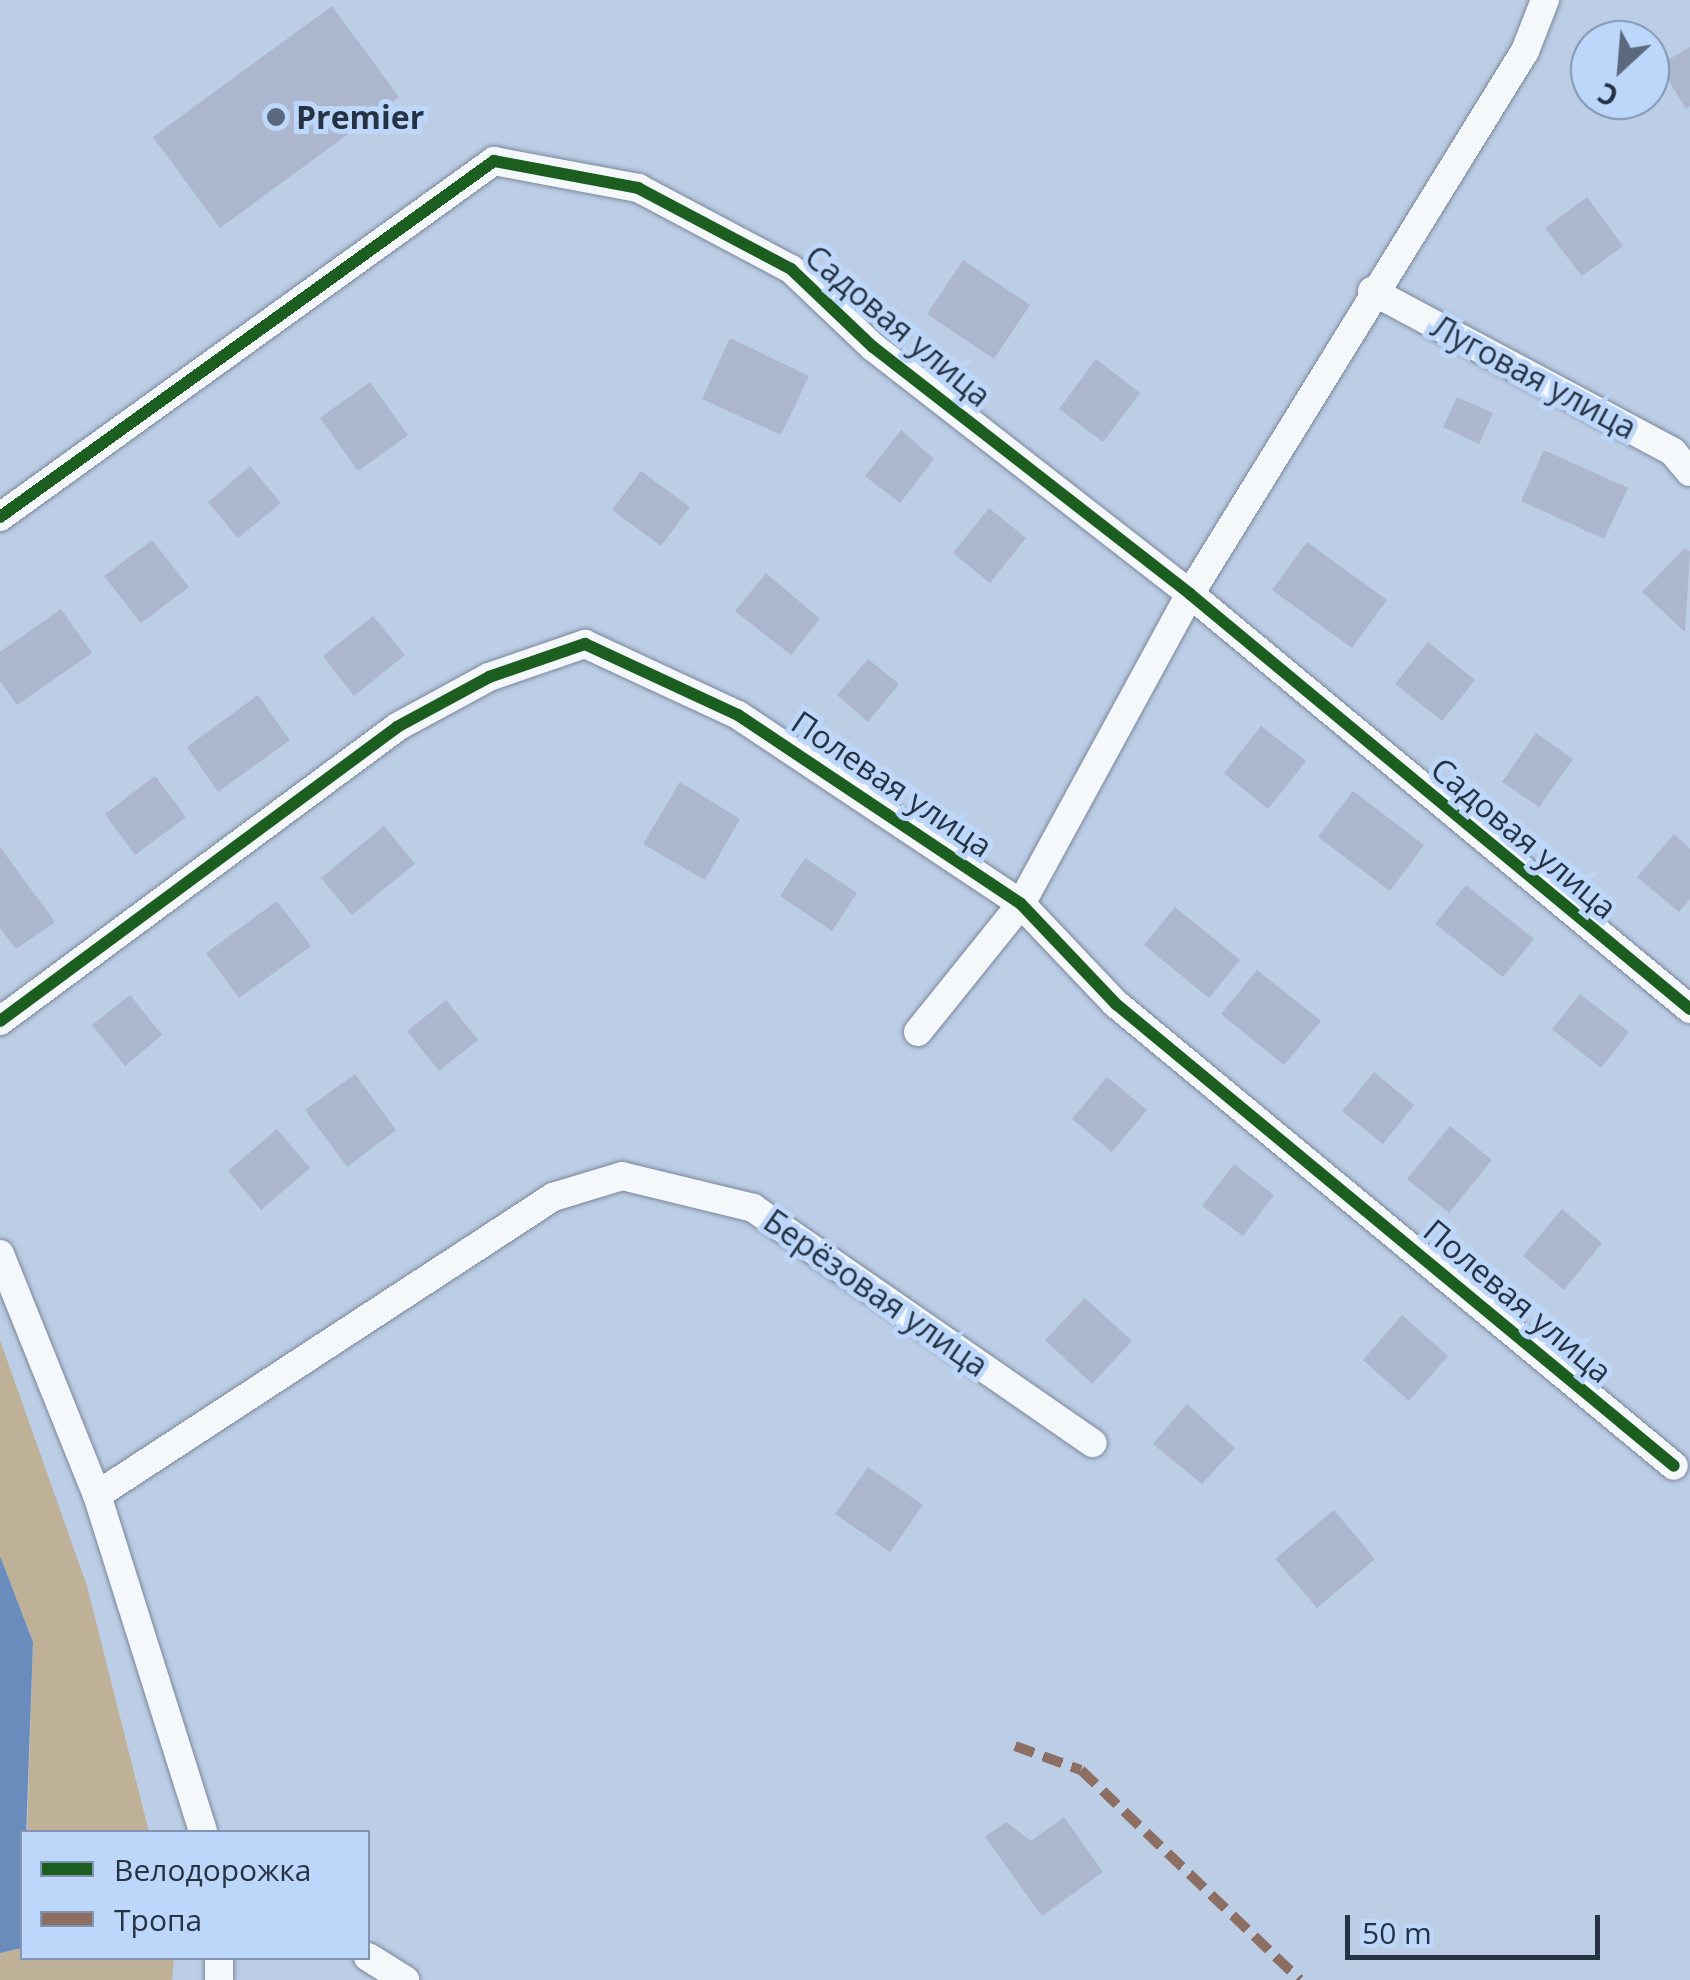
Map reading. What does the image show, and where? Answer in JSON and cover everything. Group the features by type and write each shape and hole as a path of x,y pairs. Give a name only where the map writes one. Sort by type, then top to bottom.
{"street":[{"path":"918,1032 1021,904 1190,594 1372,291 1525,51 1545,0"},
{"name":"Садовая улица","path":"0,517 494,161 638,188 791,269 873,348 1190,594 1690,1009"},
{"name":"Луговая улица","path":"1372,291 1673,452 1690,472"},
{"name":"Полевая улица","path":"0,1021 396,727 489,677 585,644 738,715 1021,904 1116,1004 1674,1466"},
{"name":"Берёзовая улица","path":"97,1495 332,1347 553,1198 622,1176 753,1208 1093,1443"},
{"path":"0,1254 97,1495 202,1830"},
{"path":"370,1958 405,1980"}],"shaded area":[{"path":"0,1340 87,1586 148,1830 27,1830 33,1642 0,1556"},
{"path":"20,1948 20,1960 174,1960 172,1980 0,1980 0,1953"}],"water":[{"path":"0,1556 33,1642 26,1830 20,1830 20,1948 0,1953"}],"building":[{"name":"Premier","path":"332,6 399,97 220,228 153,137"},
{"path":"1690,47 1690,106 1686,109 1670,83 1670,59"},
{"path":"1587,197 1623,246 1582,276 1545,228"},
{"path":"963,260 1030,305 994,359 927,314"},
{"path":"730,338 809,376 781,435 702,399"},
{"path":"1096,359 1140,393 1103,442 1059,409"},
{"path":"370,382 408,435 358,471 320,418"},
{"path":"1457,397 1493,413 1479,444 1443,427"},
{"path":"901,430 934,459 900,503 865,476"},
{"path":"1544,450 1628,488 1604,539 1521,501"},
{"path":"250,466 281,503 238,538 208,502"},
{"path":"641,471 690,507 661,546 612,510"},
{"path":"989,508 1026,538 990,583 953,553"},
{"path":"152,540 189,587 141,623 104,576"},
{"path":"1307,542 1387,600 1352,648 1272,590"},
{"path":"1685,548 1690,552 1685,632 1642,592"},
{"path":"766,573 820,619 791,655 735,611"},
{"path":"61,609 92,653 17,705 0,681 0,652"},
{"path":"373,616 405,655 354,696 323,656"},
{"path":"1428,642 1475,680 1442,721 1395,684"},
{"path":"868,659 899,684 868,722 837,695"},
{"path":"258,695 290,740 218,792 187,747"},
{"path":"1261,726 1306,761 1268,809 1224,773"},
{"path":"1536,733 1573,759 1539,807 1502,782"},
{"path":"155,776 186,817 135,855 105,814"},
{"path":"680,782 740,819 705,880 643,844"},
{"path":"1353,791 1424,845 1390,891 1318,837"},
{"path":"384,826 415,864 352,915 321,878"},
{"path":"1674,834 1690,849 1690,899 1679,912 1637,877"},
{"path":"0,847 55,922 16,949 0,928"},
{"path":"805,858 857,893 832,931 780,896"},
{"path":"1466,885 1534,939 1503,977 1435,924"},
{"path":"277,901 311,946 239,998 206,953"},
{"path":"1175,907 1240,960 1209,998 1144,945"},
{"path":"1257,970 1321,1021 1284,1065 1221,1014"},
{"path":"1580,994 1629,1032 1601,1068 1552,1029"},
{"path":"130,995 162,1035 125,1066 92,1025"},
{"path":"446,1000 478,1040 439,1071 407,1031"},
{"path":"1374,1072 1414,1105 1383,1144 1342,1111"},
{"path":"355,1074 396,1130 347,1167 305,1110"},
{"path":"1107,1077 1147,1110 1112,1152 1072,1119"},
{"path":"1450,1126 1492,1160 1449,1213 1407,1179"},
{"path":"277,1129 310,1168 261,1210 228,1171"},
{"path":"1234,1164 1274,1195 1243,1236 1202,1206"},
{"path":"1562,1209 1602,1243 1564,1290 1523,1256"},
{"path":"1085,1298 1132,1341 1092,1384 1045,1340"},
{"path":"1402,1315 1448,1356 1409,1401 1363,1360"},
{"path":"1187,1404 1235,1448 1202,1484 1153,1444"},
{"path":"868,1467 923,1505 890,1552 835,1514"},
{"path":"1334,1510 1375,1559 1317,1608 1275,1559"},
{"path":"1064,1817 1103,1872 1042,1916 985,1837 1006,1822 1031,1841"}],"marked path":[{"path":"1015,1746 1081,1770 1300,1980"}],"cycle path":[{"path":"0,517 494,161 638,188 791,269 873,347 1190,594 1690,1009"},
{"path":"0,1021 397,727 489,677 585,644 738,715 1021,904 1116,1004 1674,1466"}],"place":[{"name":"Premier","path":"276,117"}]}
